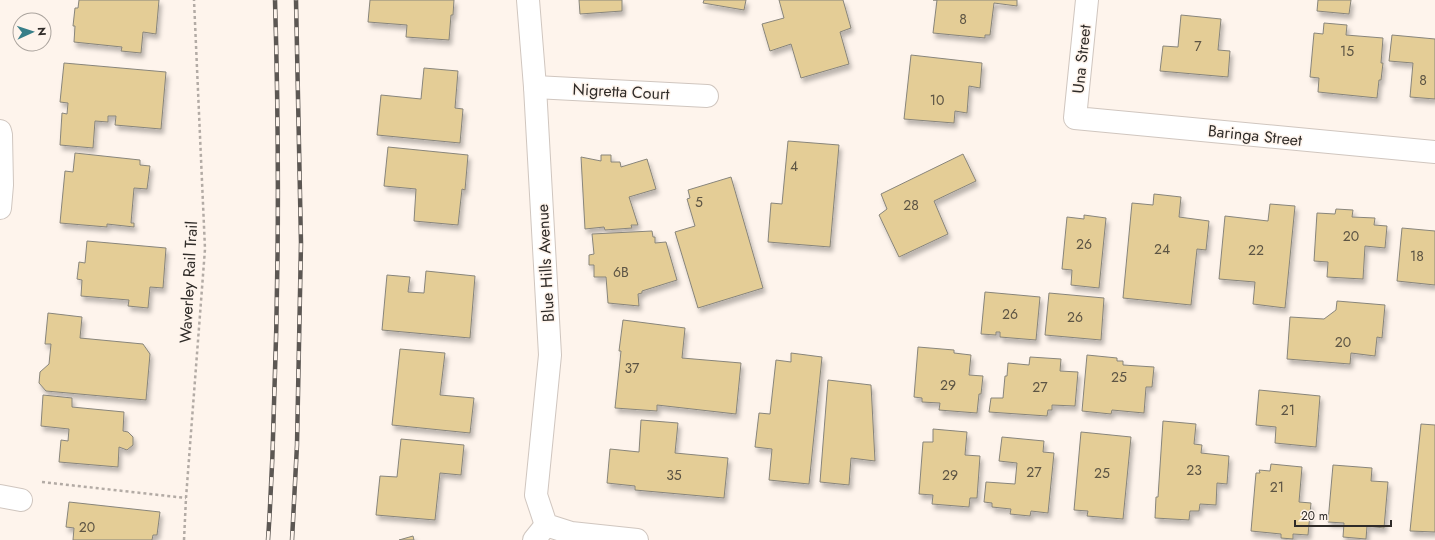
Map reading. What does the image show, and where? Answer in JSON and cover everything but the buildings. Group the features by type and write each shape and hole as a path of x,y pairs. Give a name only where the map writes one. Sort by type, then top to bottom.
{"street":[{"name":"Blue Hills Avenue","path":"528,0 535,87 550,355 536,495 540,532 571,533 637,540"},
{"name":"Una Street","path":"1075,118 1087,0"},
{"name":"Nigretta Court","path":"535,87 707,96"},
{"name":"Baringa Street","path":"1075,118 1435,152"},
{"path":"0,131 2,185 0,208"}],"path":[{"name":"Waverley Rail Trail","path":"184,540 205,249 194,0"},
{"path":"39,481 186,498"}],"railway":[{"path":"268,540 276,354 278,253 275,0"},
{"path":"292,540 297,445 301,243 296,0"}]}
